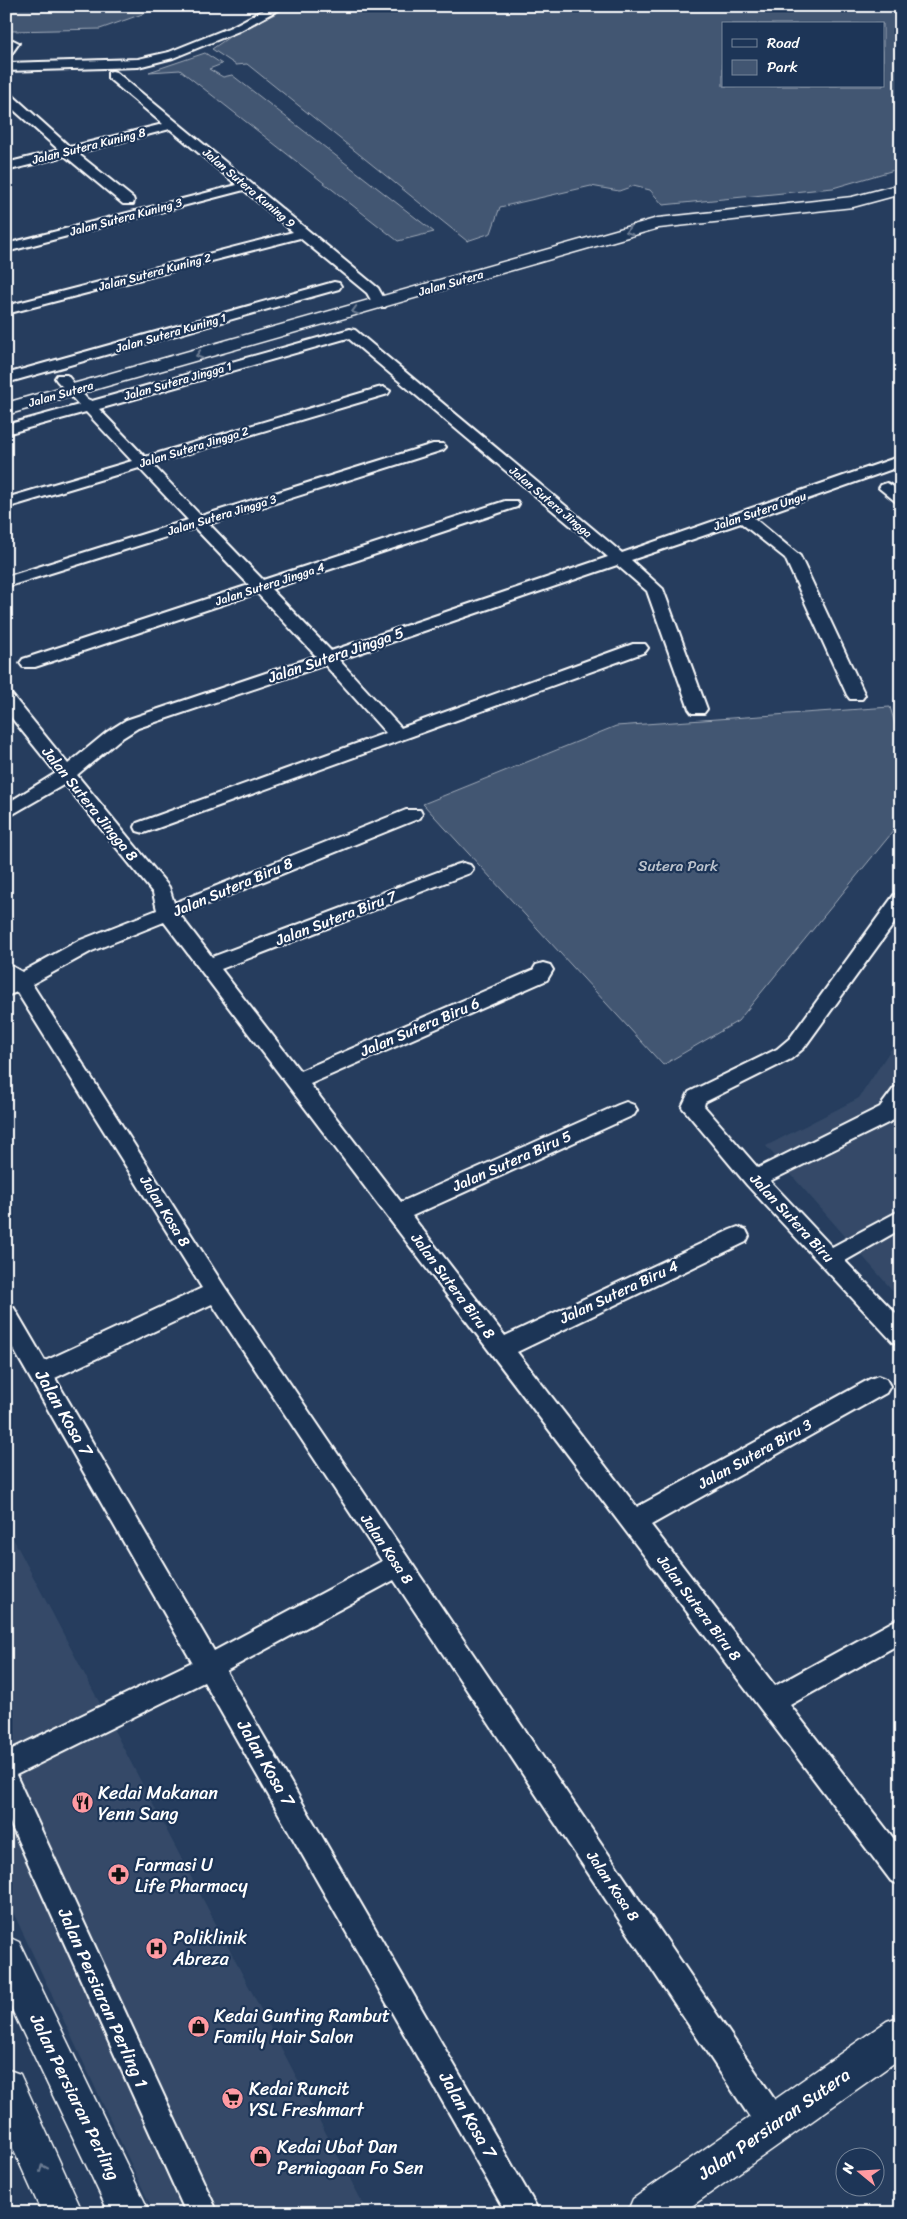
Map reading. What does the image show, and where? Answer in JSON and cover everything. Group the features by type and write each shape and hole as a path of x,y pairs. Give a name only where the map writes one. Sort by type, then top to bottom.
{"street":[{"path":"6,67 138,63 173,55 235,29 280,6"},
{"path":"6,54 13,43"},
{"name":"Jalan Sutera Kuning 9","path":"112,75 303,233 377,298"},
{"path":"6,96 66,150 128,201"},
{"name":"Jalan Sutera Kuning 8","path":"6,167 66,150 172,125"},
{"name":"Jalan Sutera","path":"6,409 77,395 643,213 837,193 901,176"},
{"name":"Jalan Sutera Kuning 3","path":"6,248 246,186"},
{"name":"Jalan Sutera","path":"377,298 658,223 853,202 901,189"},
{"name":"Jalan Sutera Kuning 2","path":"6,310 303,233"},
{"path":"11,234 20,244"},
{"name":"Jalan Sutera Kuning 1","path":"6,379 334,286"},
{"name":"Jalan Sutera Jingga 1","path":"6,430 77,395 350,333"},
{"name":"Jalan Sutera Jingga","path":"350,333 654,589 698,709"},
{"name":"Jalan Sutera Jingga 2","path":"6,502 382,391"},
{"name":"Jalan Sutera","path":"6,394 77,395"},
{"path":"77,395 328,658 397,734"},
{"name":"Jalan Sutera Jingga 3","path":"6,582 438,447"},
{"name":"Jalan Sutera Ungu","path":"619,559 901,461"},
{"path":"887,488 901,498"},
{"name":"Jalan Sutera Jingga 4","path":"29,663 511,504"},
{"path":"743,517 792,556 856,695"},
{"name":"Jalan Sutera Jingga 5","path":"6,812 66,775 113,736 132,724 619,559"},
{"path":"144,827 639,648"},
{"name":"Jalan Sutera Jingga 8","path":"6,699 162,892 167,912"},
{"name":"Jalan Sutera Biru 8","path":"413,814 167,912 901,1871"},
{"name":"Jalan Sutera Biru 7","path":"208,966 463,869"},
{"name":"Jalan Sutera Biru","path":"901,900 798,1043 784,1054 696,1097 693,1107 755,1179 901,1334"},
{"path":"11,980 85,946 167,912"},
{"name":"Jalan Sutera Biru 6","path":"296,1081 540,975 543,970"},
{"name":"Jalan Kosa 8","path":"11,980 216,1292 774,2126"},
{"path":"755,1179 888,1113 901,1093"},
{"name":"Jalan Sutera Biru 5","path":"397,1213 626,1110"},
{"path":"830,1258 901,1218"},
{"name":"Jalan Sutera Biru 4","path":"500,1349 738,1236"},
{"path":"41,1374 216,1292"},
{"name":"Jalan Kosa 7","path":"6,1315 524,2213"},
{"name":"Jalan Sutera Biru 3","path":"633,1522 878,1386"},
{"path":"6,1766 210,1666 398,1565"},
{"path":"771,1702 901,1629"},
{"name":"Jalan Persiaran Perling 1","path":"6,1782 142,2085 202,2213"},
{"name":"Jalan Persiaran Perling","path":"6,1955 130,2213"},
{"name":"Jalan Persiaran Sutera","path":"647,2213 774,2126 901,2035"},
{"path":"6,2088 63,2213"}],"shaded area":[{"path":"901,1034 901,1300 766,1146 859,1098"},
{"path":"6,1525 368,2213 154,2213 6,1897"}],"green space":[{"path":"6,6 165,6 100,29 11,31 6,30"},
{"path":"291,6 901,6 901,168 833,188 663,205 650,190 633,186 619,191 591,186 500,207 491,233 467,241 247,64 236,65 212,49 232,35"},
{"path":"205,53 222,64 209,69 223,77 232,75 434,232 398,241 180,70 149,72"},
{"name":"Sutera Park","path":"890,707 901,744 901,818 891,834 738,1021 663,1065 423,804 616,726"}],"place":[{"name":"Kedai Makanan Yenn Sang","path":"82,1803"},
{"name":"Farmasi U Life Pharmacy","path":"119,1875"},
{"name":"Poliklinik Abreza","path":"157,1948"},
{"name":"Kedai Gunting Rambut Family Hair Salon","path":"198,2026"},
{"name":"Kedai Runcit YSL Freshmart","path":"233,2099"},
{"name":"Kedai Ubat Dan Perniagaan Fo Sen","path":"261,2157"}]}
